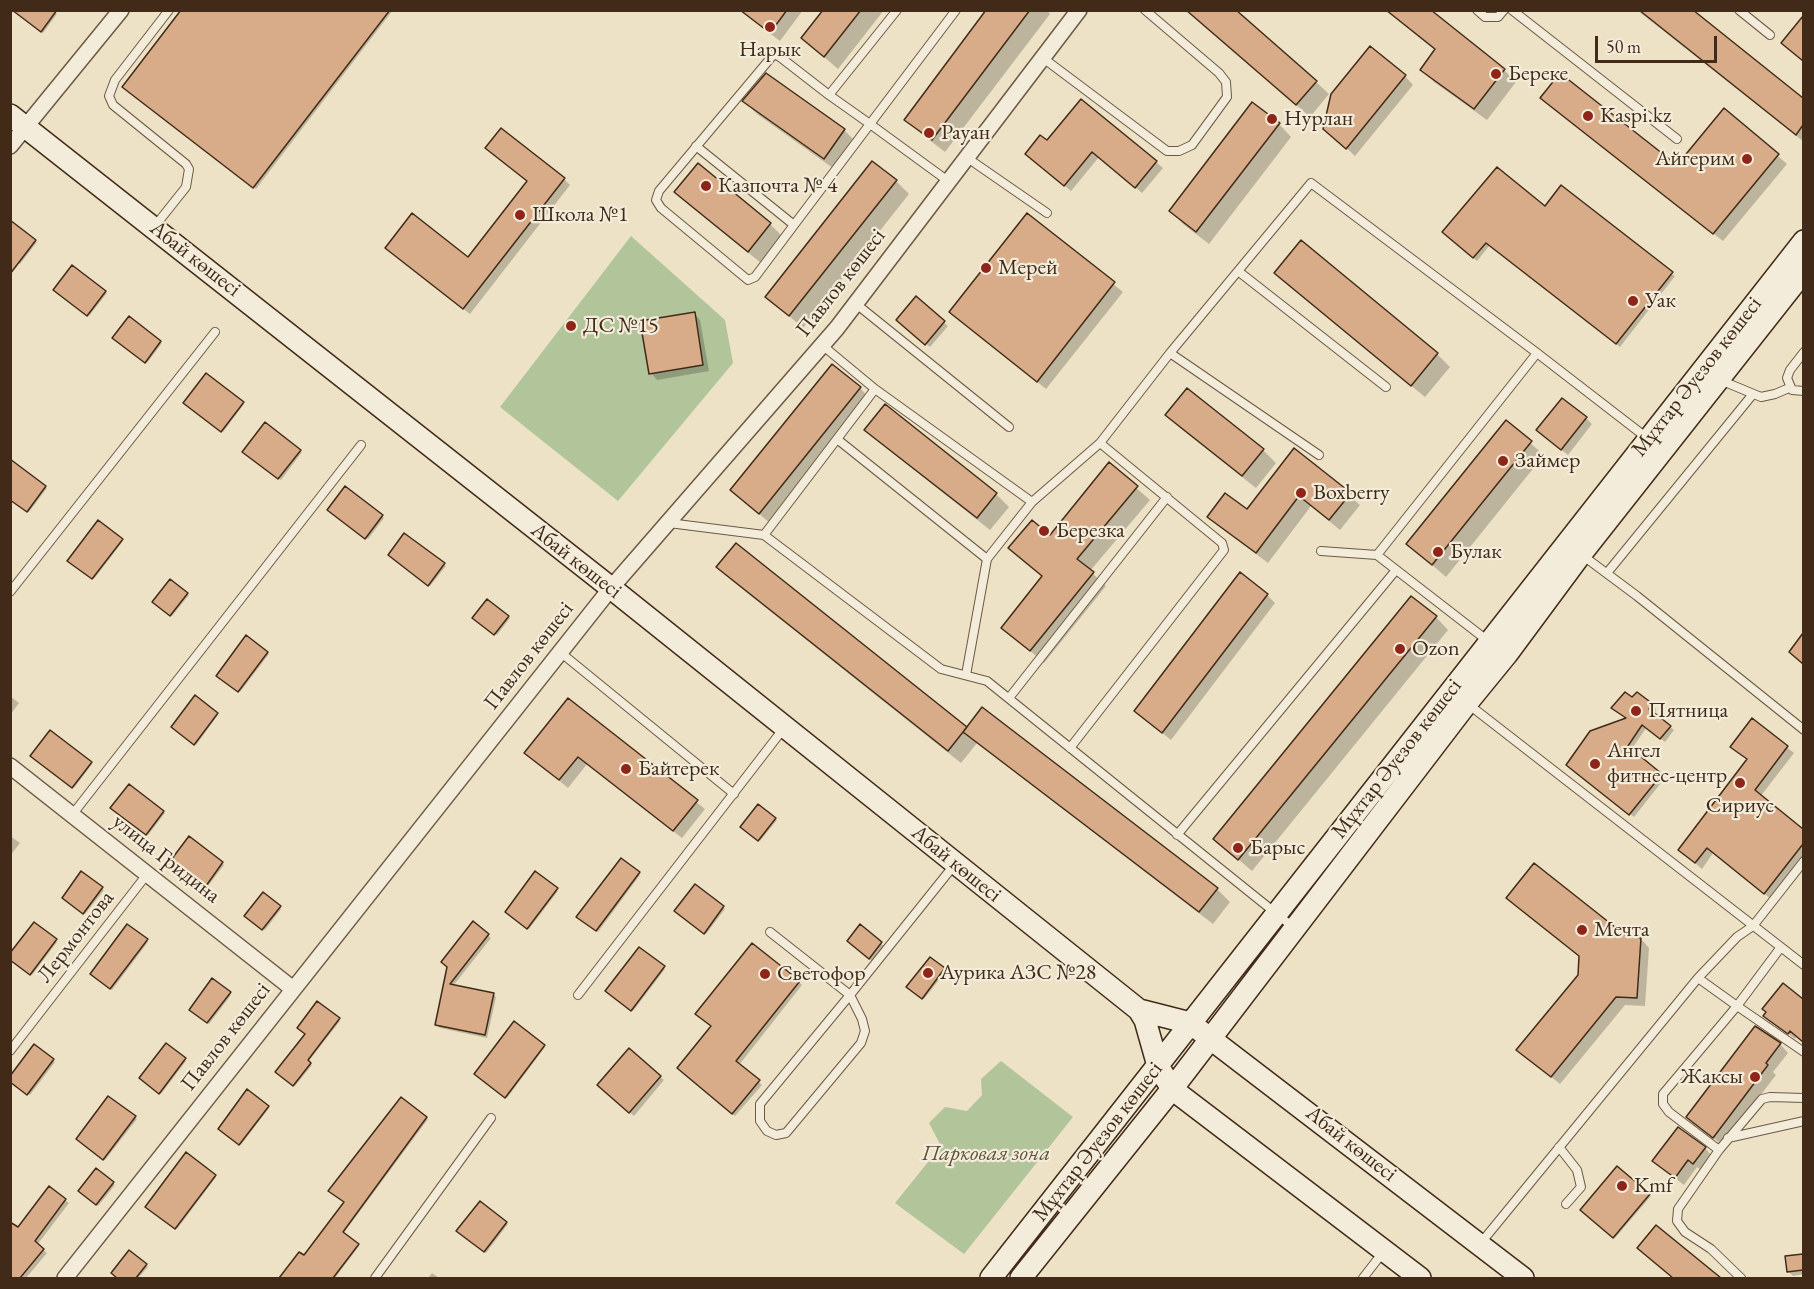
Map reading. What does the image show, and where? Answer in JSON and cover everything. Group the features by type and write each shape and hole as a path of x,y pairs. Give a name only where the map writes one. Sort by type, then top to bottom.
{"main road":[{"name":"Абай көшесі","path":"18,121 611,588 1139,1010 1145,1020 1158,1066 1172,1089 1420,1278"},
{"name":"Мұхтар Әуезов көшесі","path":"991,1278 1276,913 1459,697 1507,654 1574,548 1648,439 1803,241"},
{"name":"Мұхтар Әуезов көшесі","path":"1021,1278 1172,1089 1294,928 1459,697 1488,641 1574,548 1718,379 1803,271"},
{"name":"Абай көшесі","path":"1139,1010 1190,1023 1523,1278"}],"street":[{"path":"10,146 18,121 121,10"},
{"name":"Павлов көшесі","path":"65,1278 611,588 822,345 1079,10"},
{"name":"улица Гридина","path":"10,766 293,988"}],"lane":[{"path":"154,227 186,187 189,169 186,164 113,105 109,96 115,80 169,10"},
{"path":"829,95 897,10"},
{"path":"948,182 870,124 829,95 780,57 774,54 659,191 656,200 661,208 748,280 755,277 870,124 956,10"},
{"path":"1042,58 1167,151 1179,151 1192,145 1227,97 1226,82 1219,73 1145,10"},
{"path":"1477,10 1485,17 1498,17 1504,10"},
{"path":"1512,10 1677,139"},
{"path":"1739,10 1770,35"},
{"path":"696,146 794,225"},
{"path":"966,157 1047,213"},
{"path":"966,675 987,559 1032,502 1100,443 1170,353 1311,183 1537,352 1648,439"},
{"path":"1238,271 1386,387"},
{"path":"855,303 1009,427"},
{"path":"10,592 215,332"},
{"path":"822,345 875,389 1032,502"},
{"path":"1377,555 1537,352"},
{"path":"1789,388 1787,378 1790,370 1803,352"},
{"path":"1170,353 1318,455"},
{"path":"1718,379 1761,397 1789,388 1803,391"},
{"path":"764,535 875,389"},
{"path":"1607,573 1753,394"},
{"path":"837,439 987,559"},
{"path":"1071,748 1224,550 1222,543 1100,443"},
{"path":"72,815 361,446"},
{"path":"1009,699 1167,497"},
{"path":"667,523 764,535 941,669 987,681 1294,928"},
{"path":"1574,548 1803,730"},
{"path":"1321,551 1377,555 1507,654"},
{"path":"1177,835 1396,570"},
{"path":"561,652 735,794"},
{"path":"1459,697 1803,965"},
{"path":"578,995 735,794 784,726"},
{"path":"1480,1244 1698,978 1737,937 1753,926 1803,861"},
{"path":"770,932 850,995 862,1019 865,1031 861,1043 786,1132 776,1135 767,1131 760,1121 760,1104 850,995 956,863"},
{"name":"Лермонтова","path":"10,1051 148,873"},
{"path":"1719,1150 1669,1112 1663,1104 1663,1094 1737,1006 1781,947"},
{"path":"1698,978 1803,1052"},
{"path":"1741,1278 1711,1249 1685,1232 1677,1221 1678,1209 1728,1138 1762,1099 1770,1097 1803,1098"},
{"path":"375,1278 491,1118"},
{"path":"1728,1138 1803,1121"},
{"path":"1559,1147 1577,1170 1581,1187 1566,1204"},
{"path":"1365,1278 1384,1251"}],"green space":[{"path":"631,236 725,320 733,363 618,501 500,407"},
{"name":"Парковая зона","path":"1001,1061 1073,1117 964,1254 895,1203 941,1146 929,1123 945,1107 967,1111 982,1095 981,1079"}],"building":[{"path":"12,10 57,10 41,32"},
{"path":"181,10 390,10 253,188 122,87"},
{"path":"740,10 787,10 770,33"},
{"path":"823,10 861,10 824,57 801,38"},
{"path":"986,10 1030,10 932,140 904,120"},
{"path":"1186,10 1236,10 1317,81 1296,105"},
{"path":"1386,10 1431,10 1505,69 1474,109 1420,70 1435,49"},
{"path":"1639,10 1693,10 1803,98 1803,125 1796,135"},
{"path":"1803,16 1803,61 1781,43"},
{"path":"1370,46 1406,75 1346,149 1323,129 1331,94"},
{"path":"766,73 845,129 824,159 742,101"},
{"path":"1560,73 1677,165 1724,108 1779,154 1713,234 1540,98"},
{"path":"1081,99 1157,161 1135,188 1092,152 1064,186 1025,154 1040,135 1047,140"},
{"path":"1252,102 1280,123 1196,232 1169,211"},
{"path":"501,128 565,178 463,309 385,248 412,213 468,257 527,181 485,148"},
{"path":"872,161 897,180 789,316 765,297"},
{"path":"698,163 771,223 748,252 674,192"},
{"path":"1497,167 1545,206 1561,185 1673,272 1616,344 1486,243 1473,258 1442,232"},
{"path":"1027,213 1115,282 1037,382 949,312"},
{"path":"10,220 36,240 10,274"},
{"path":"1301,240 1438,353 1411,386 1274,273"},
{"path":"72,265 106,291 87,316 53,290"},
{"path":"916,296 945,321 925,345 896,320"},
{"path":"695,312 703,365 649,374 640,321"},
{"path":"129,316 161,341 145,363 112,338"},
{"path":"832,364 861,387 759,514 730,490"},
{"path":"206,373 244,402 221,432 183,403"},
{"path":"1187,388 1264,449 1242,476 1165,415"},
{"path":"1562,398 1587,417 1561,450 1536,430"},
{"path":"885,404 997,493 977,518 864,430"},
{"path":"1506,420 1532,441 1432,565 1406,544"},
{"path":"265,422 301,450 278,479 242,452"},
{"path":"1294,448 1351,493 1329,520 1299,496 1256,553 1207,517 1225,493 1247,509"},
{"path":"10,459 46,486 27,512 10,500"},
{"path":"1109,462 1138,486 1077,559 1094,572 1030,651 1001,628 1042,576 1008,548 1032,520 1050,535"},
{"path":"345,486 383,515 365,539 327,510"},
{"path":"98,520 123,539 92,579 67,561"},
{"path":"404,533 445,563 428,586 388,555"},
{"path":"736,543 967,727 948,751 716,567"},
{"path":"1240,572 1268,594 1162,733 1134,711"},
{"path":"170,579 188,593 170,616 152,602"},
{"path":"1411,596 1437,616 1238,860 1213,839"},
{"path":"487,599 509,616 494,635 472,618"},
{"path":"1803,633 1803,664 1789,652"},
{"path":"246,635 268,652 238,692 216,676"},
{"path":"1625,692 1632,697 1637,692 1653,704 1649,709 1654,708 1652,711 1671,726 1660,739 1642,725 1628,746 1662,774 1629,815 1566,765 1590,731 1626,718 1611,708"},
{"path":"195,695 218,713 194,745 171,727"},
{"name":"Байтерек","path":"568,698 698,800 673,831 578,757 559,780 524,753"},
{"path":"982,707 1218,888 1199,912 963,732"},
{"path":"1752,718 1788,746 1755,790 1803,829 1803,844 1764,894 1707,848 1695,863 1678,850 1747,759 1730,747"},
{"path":"50,730 92,762 72,788 30,756"},
{"path":"129,784 164,811 146,835 110,808"},
{"path":"758,804 776,818 758,841 740,827"},
{"path":"189,836 223,862 206,886 171,860"},
{"path":"621,858 640,872 596,931 576,917"},
{"path":"1534,863 1625,935 1641,938 1637,998 1616,997 1551,1077 1516,1050 1578,975 1579,956 1506,898"},
{"path":"81,871 103,887 83,914 62,898"},
{"path":"535,871 558,888 527,929 505,912"},
{"path":"695,884 724,906 704,934 674,911"},
{"path":"263,892 281,906 262,930 244,916"},
{"path":"473,921 489,934 450,984 494,993 485,1035 435,1025 447,967 441,962"},
{"path":"34,922 57,939 30,975 10,960 10,953"},
{"path":"127,924 148,939 110,989 90,974"},
{"path":"860,924 882,942 869,959 847,941"},
{"path":"752,943 800,981 736,1061 760,1080 732,1114 677,1068 711,1026 695,1014"},
{"path":"639,947 665,966 631,1011 605,991"},
{"path":"930,957 945,968 922,999 906,987"},
{"path":"212,978 231,992 207,1023 189,1010"},
{"path":"1783,983 1803,999 1803,1042 1790,1031 1788,1034 1763,1016 1766,1012 1762,1009"},
{"path":"317,1001 340,1018 308,1060 311,1063 293,1086 275,1072 305,1034 297,1028"},
{"path":"514,1021 545,1045 505,1098 474,1074"},
{"path":"1755,1026 1781,1043 1766,1063 1768,1065 1713,1138 1686,1117"},
{"path":"166,1043 186,1058 159,1094 139,1078"},
{"path":"34,1044 54,1059 27,1095 10,1082 10,1076"},
{"path":"629,1048 661,1076 629,1113 597,1085"},
{"path":"247,1089 269,1106 239,1145 218,1129"},
{"path":"108,1096 136,1116 103,1160 76,1139"},
{"path":"401,1097 427,1117 343,1232 359,1244 333,1278 279,1278 299,1252 304,1255 344,1202 328,1191"},
{"path":"1678,1127 1706,1147 1693,1164 1688,1160 1675,1178 1652,1161"},
{"path":"186,1152 216,1175 175,1229 145,1207"},
{"path":"1617,1166 1650,1194 1613,1238 1580,1210"},
{"path":"96,1168 114,1182 96,1205 78,1191"},
{"path":"49,1186 66,1199 35,1241 44,1249 20,1278 10,1278 10,1222 18,1227"},
{"path":"480,1201 507,1222 484,1252 456,1231"},
{"path":"1656,1225 1721,1278 1673,1278 1637,1248"},
{"path":"129,1250 147,1264 136,1278 117,1278 111,1273"},
{"path":"1803,1254 1803,1270 1787,1272 1785,1256"}],"place":[{"name":"Нарык","path":"770,27"},
{"name":"Береке","path":"1496,74"},
{"name":"Kaspi.kz","path":"1588,116"},
{"name":"Нурлан","path":"1272,119"},
{"name":"Рауан","path":"929,133"},
{"name":"Айгерим","path":"1747,159"},
{"name":"Казпочта № 4","path":"706,186"},
{"name":"Школа №1","path":"520,215"},
{"name":"Мерей","path":"986,268"},
{"name":"Уак","path":"1633,301"},
{"name":"ДС №15","path":"571,326"},
{"name":"Займер","path":"1503,461"},
{"name":"Boxberry","path":"1301,493"},
{"name":"Березка","path":"1044,531"},
{"name":"Булак","path":"1438,552"},
{"name":"Ozon","path":"1400,649"},
{"name":"Пятница","path":"1636,711"},
{"name":"Ангел фитнес-центр","path":"1595,764"},
{"name":"Байтерек","path":"626,769"},
{"name":"Сириус","path":"1740,783"},
{"name":"Барыс","path":"1238,848"},
{"name":"Мечта","path":"1582,930"},
{"name":"Аурика АЗС №28","path":"928,973"},
{"name":"Светофор","path":"765,974"},
{"name":"Жаксы","path":"1755,1077"},
{"name":"Kmf","path":"1622,1186"}]}
